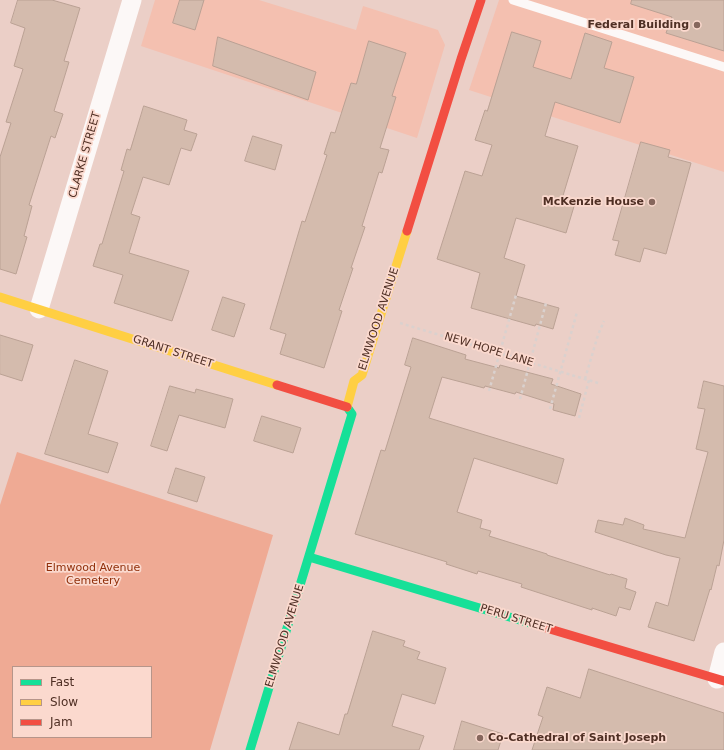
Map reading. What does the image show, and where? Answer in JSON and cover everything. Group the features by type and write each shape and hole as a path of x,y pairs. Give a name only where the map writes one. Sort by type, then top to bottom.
{"street":[{"name":"CLARKE STREET","path":"39,309 132,0"},
{"name":"ELMWOOD AVENUE","path":"250,750 351,418 352,414 347,407 354,381 362,375 481,0"},
{"name":"GRANT STREET","path":"0,297 347,407"},
{"name":"PERU STREET","path":"309,557 721,680"},
{"path":"721,680 724,652"}],"lane":[{"path":"513,0 724,67"}],"path":[{"path":"489,391 516,295"},
{"path":"520,399 546,303"},
{"path":"550,409 577,312"},
{"name":"NEW HOPE LANE","path":"381,317 598,383"},
{"path":"585,379 598,334 604,321"},
{"path":"579,418 589,380"}],"shaded area":[{"path":"155,0 259,0 356,30 363,6 438,30 445,45 417,138 141,46"},
{"path":"499,0 724,0 724,172 469,90"}],"green space":[{"name":"Elmwood Avenue Cemetery","path":"17,452 273,535 210,750 0,750 0,505"}],"building":[{"path":"18,0 52,0 80,8 64,61 69,62 54,111 63,114 55,138 51,136 29,205 32,206 24,236 27,237 16,274 0,269 0,157 11,123 6,122 23,69 14,66 25,28 11,23"},
{"path":"180,0 204,0 195,30 173,23"},
{"name":"Federal Building","path":"632,0 724,0 724,51 666,33 672,17 631,4"},
{"path":"512,32 541,41 533,67 571,79 585,33 612,42 604,68 634,77 620,123 555,102 545,136 578,146 562,199 575,203 566,233 516,218 504,258 525,265 516,296 559,308 553,329 536,324 535,326 471,308 480,273 437,259 465,171 482,176 492,145 475,140 485,110 487,111"},
{"path":"218,37 316,72 308,100 213,66"},
{"path":"369,41 406,53 392,96 396,97 380,148 389,150 382,173 379,172 362,226 365,227 351,268 353,268 339,310 342,311 324,368 280,354 286,334 270,329 302,221 305,222 327,155 324,154 331,132 335,133 351,83 356,84"},
{"path":"144,106 187,120 184,130 197,134 191,151 181,148 169,185 143,177 131,214 140,217 129,253 189,271 172,321 114,303 123,275 93,266 100,244 102,244 124,171 121,170 127,149 130,150"},
{"path":"253,136 282,145 275,170 245,161"},
{"name":"McKenzie House","path":"641,142 670,150 668,157 691,163 666,254 644,248 640,262 615,255 619,241 613,240"},
{"path":"223,297 245,304 234,337 212,330"},
{"path":"0,335 33,345 22,381 0,374"},
{"path":"413,338 466,355 465,359 499,368 500,365 553,379 551,384 581,394 575,416 553,410 554,404 516,392 515,394 485,386 484,388 442,377 429,418 564,459 557,484 474,458 457,512 482,520 480,528 491,531 489,536 610,575 611,574 627,579 625,588 636,592 630,610 619,607 616,616 592,608 592,610 521,587 522,584 478,571 477,574 446,564 447,562 355,534 381,450 385,451 411,367 405,365"},
{"path":"75,360 108,371 88,434 118,443 108,473 45,454"},
{"path":"704,381 724,386 724,540 719,566 717,565 711,590 710,589 694,641 648,627 656,602 668,606 680,558 666,555 595,532 598,520 623,525 625,518 644,525 643,529 685,538 708,452 696,449 705,409 698,408"},
{"path":"170,386 195,393 196,389 233,399 225,428 179,415 167,451 151,446"},
{"path":"262,416 301,428 293,453 254,441"},
{"path":"176,468 205,477 197,502 168,493"},
{"path":"373,631 405,641 403,646 420,652 417,659 446,668 435,704 402,694 392,726 424,736 419,750 289,750 298,722 339,735"},
{"path":"589,669 724,713 724,750 532,750 543,717 538,715 547,687 580,698"},
{"name":"Co-Cathedral of Saint Joseph","path":"462,721 503,734 498,750 454,750"}],"traffic: fast":[{"path":"250,750 352,414 347,407"},
{"path":"309,557 533,624"}],"traffic: slow":[{"path":"347,407 354,381 362,375 407,231"},
{"path":"0,297 277,385"}],"traffic: jam":[{"path":"407,231 481,0"},
{"path":"277,385 347,407"},
{"path":"533,624 724,681"}],"place":[{"name":"Federal Building","path":"697,25"},
{"name":"McKenzie House","path":"652,202"},
{"name":"Co-Cathedral of Saint Joseph","path":"480,738"}]}
